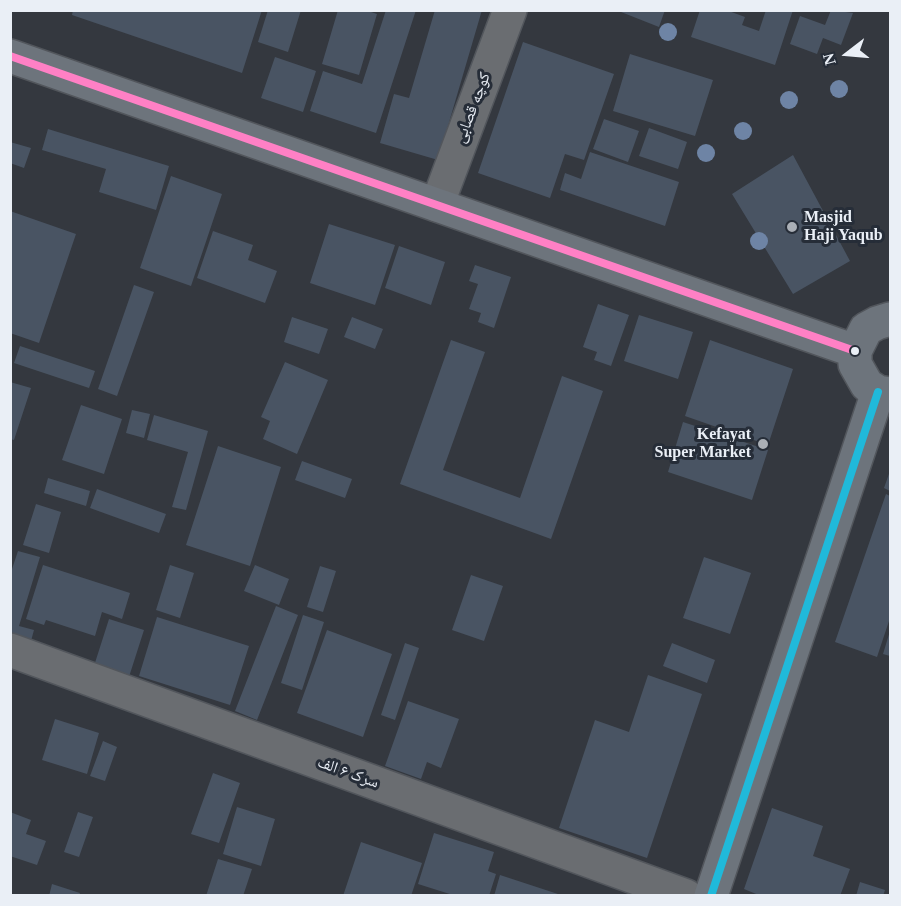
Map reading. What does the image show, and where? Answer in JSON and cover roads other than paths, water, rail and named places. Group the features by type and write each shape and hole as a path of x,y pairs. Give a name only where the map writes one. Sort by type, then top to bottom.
{"main road":[{"path":"13,63 437,205 855,351"},
{"path":"711,896 884,393 860,375 855,364 855,351 866,329 890,318"}],"street":[{"name":"کوچه قصابی","path":"437,205 510,10"},
{"name":"سرک ۶ الف","path":"10,650 686,896"}],"place":[{"name":"Masjid Haji Yaqub","path":"792,227"},
{"name":"Kefayat Super Market","path":"763,444"}]}
